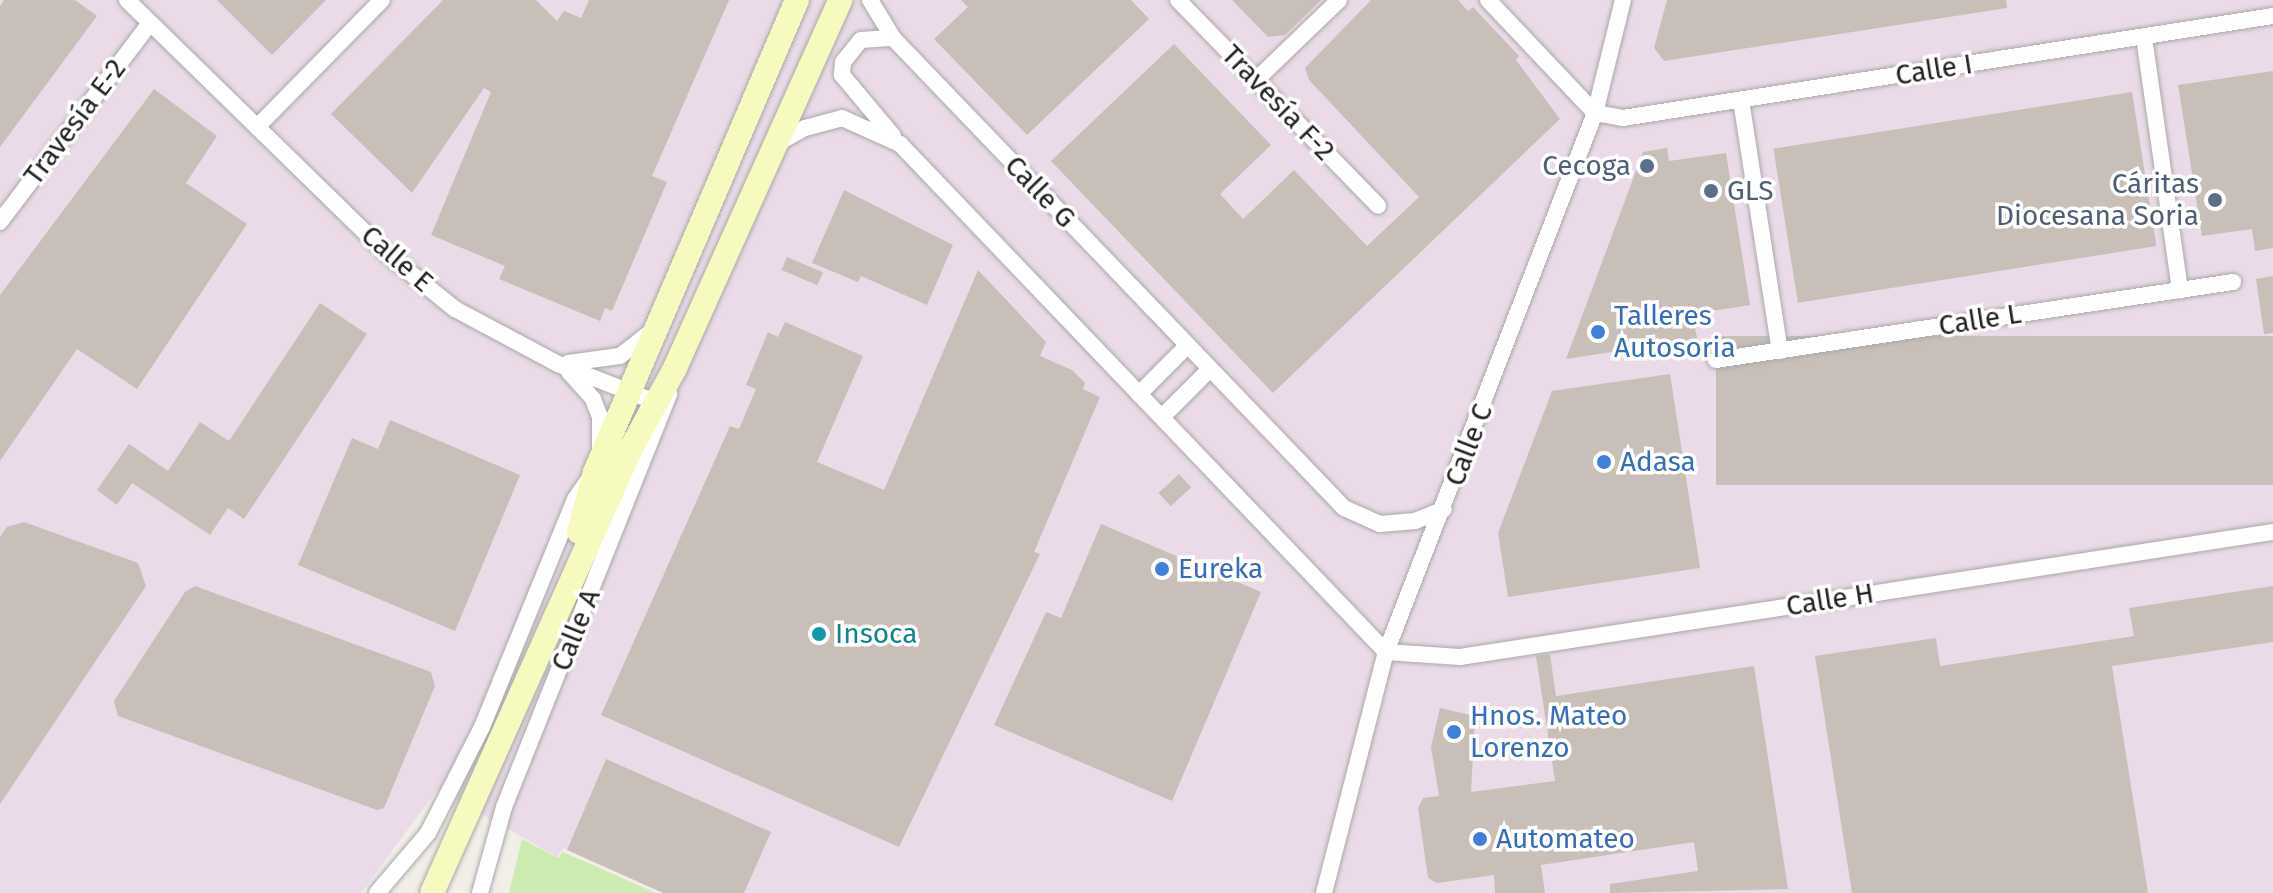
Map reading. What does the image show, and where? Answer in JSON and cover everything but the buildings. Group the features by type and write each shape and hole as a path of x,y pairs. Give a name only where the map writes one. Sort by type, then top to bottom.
{"street":[{"name":"Calle E","path":"127,0 388,255 455,309 558,364 653,401"},
{"path":"257,127 382,0"},
{"name":"Calle A","path":"513,711 588,505 595,472 797,0"},
{"name":"Calle A","path":"432,893 653,401 675,368 840,0"},
{"name":"Calle G","path":"870,0 893,38 1344,508 1380,524 1415,521 1444,509"},
{"name":"Travesía F-2","path":"1178,0 1378,206"},
{"path":"1256,80 1339,0"},
{"path":"1488,0 1595,113"},
{"name":"Calle C","path":"1324,893 1386,652 1595,113 1623,0"},
{"name":"Calle I","path":"1595,113 1623,118 2273,16"},
{"name":"Travesía E-2","path":"0,222 150,23"},
{"path":"2144,37 2180,290"},
{"path":"893,38 861,40 843,62 842,75 900,144 1386,652"},
{"path":"1741,100 1780,351"},
{"path":"774,145 805,128 842,118 900,144"},
{"name":"Calle L","path":"1716,360 2233,282"},
{"path":"558,364 620,356 659,325"},
{"path":"1139,394 1187,346"},
{"name":"Calle E","path":"558,364 583,384 600,417 595,472"},
{"name":"Calle A","path":"480,893 504,807 667,406 675,368"},
{"path":"1162,417 1210,369"},
{"name":"Calle A","path":"377,893 428,833 469,754 575,499 595,472"},
{"name":"Calle H","path":"1386,652 1460,657 2273,532"}],"shaded area":[{"path":"0,0 2273,0 2273,893 664,893 564,848 557,857 438,789 361,893 0,893"}],"green space":[{"path":"522,839 558,858 563,852 656,893 509,893"}],"place":[{"name":"Cecoga","path":"1647,166"},
{"name":"GLS","path":"1711,191"},
{"name":"Cáritas Diocesana Soria","path":"2215,200"},
{"name":"Talleres Autosoria","path":"1598,332"},
{"name":"Adasa","path":"1604,462"},
{"name":"Eureka","path":"1162,569"},
{"name":"Insoca","path":"819,634"},
{"name":"Hnos. Mateo Lorenzo","path":"1454,732"},
{"name":"Automateo","path":"1480,839"}]}
